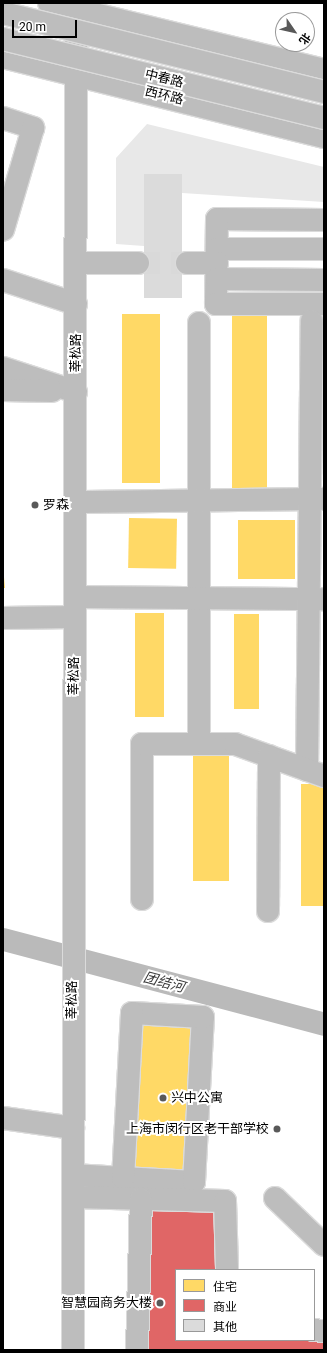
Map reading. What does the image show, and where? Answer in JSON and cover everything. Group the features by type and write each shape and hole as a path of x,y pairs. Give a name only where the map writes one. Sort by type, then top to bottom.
{"main road":[{"path":"49,3 76,6 324,70"},
{"name":"莘松路","path":"73,1350 72,1006 76,392 76,6"},
{"name":"中春路","path":"3,13 324,92"},
{"name":"中春路","path":"3,39 324,118"},
{"name":"西环路","path":"3,57 77,74 324,137"},
{"path":"3,118 33,128 3,230"},
{"path":"142,899 142,744 235,744 315,773 318,313 216,304 217,219 324,220"},
{"path":"217,264 324,249"},
{"path":"76,262 138,263"},
{"path":"187,263 217,264 324,280"},
{"path":"3,280 76,304"},
{"path":"199,323 199,744"},
{"path":"3,368 76,392"},
{"path":"3,390 76,392"},
{"path":"75,502 317,499"},
{"path":"3,618 75,607 199,597 316,598"},
{"path":"268,910 269,756"},
{"path":"73,1176 194,1182 203,1017 132,1013 123,1178"},
{"path":"3,1118 73,1128"},
{"path":"73,1197 226,1201 227,1269"},
{"path":"275,1198 324,1245"},
{"path":"138,1350 141,1199"}],"shaded area":[{"path":"147,124 324,167 324,202 182,193 182,174 144,175 144,246 116,244 116,158"}],"building: 住宅":[{"path":"232,312 267,312 267,488 232,488"},
{"path":"122,314 160,314 160,483 122,483"},
{"path":"129,518 177,519 176,569 128,568"},
{"path":"238,520 295,520 295,579 238,579"},
{"path":"4,577 5,588 3,588"},
{"path":"135,613 164,613 164,717 135,717"},
{"path":"234,614 259,614 259,709 234,709"},
{"path":"193,748 229,748 229,881 193,881"},
{"path":"301,784 324,784 324,906 301,906"},
{"name":"兴中公寓","path":"132,1013 203,1017 194,1181 123,1178"}],"building: 商业":[{"name":"智慧园商务大楼","path":"148,1203 218,1205 216,1269 175,1269 175,1341 315,1341 324,1337 324,1350 143,1350"}],"building: 其他":[{"path":"144,174 182,174 182,298 144,298"}],"waterway":[{"name":"团结河","path":"3,939 324,1024"}],"tunnel":[{"path":"138,263 187,263"}],"place":[{"name":"罗森","path":"35,505"},
{"name":"兴中公寓","path":"163,1098"},
{"name":"上海市闵行区老干部学校","path":"277,1129"},
{"name":"智慧园商务大楼","path":"160,1303"}]}
